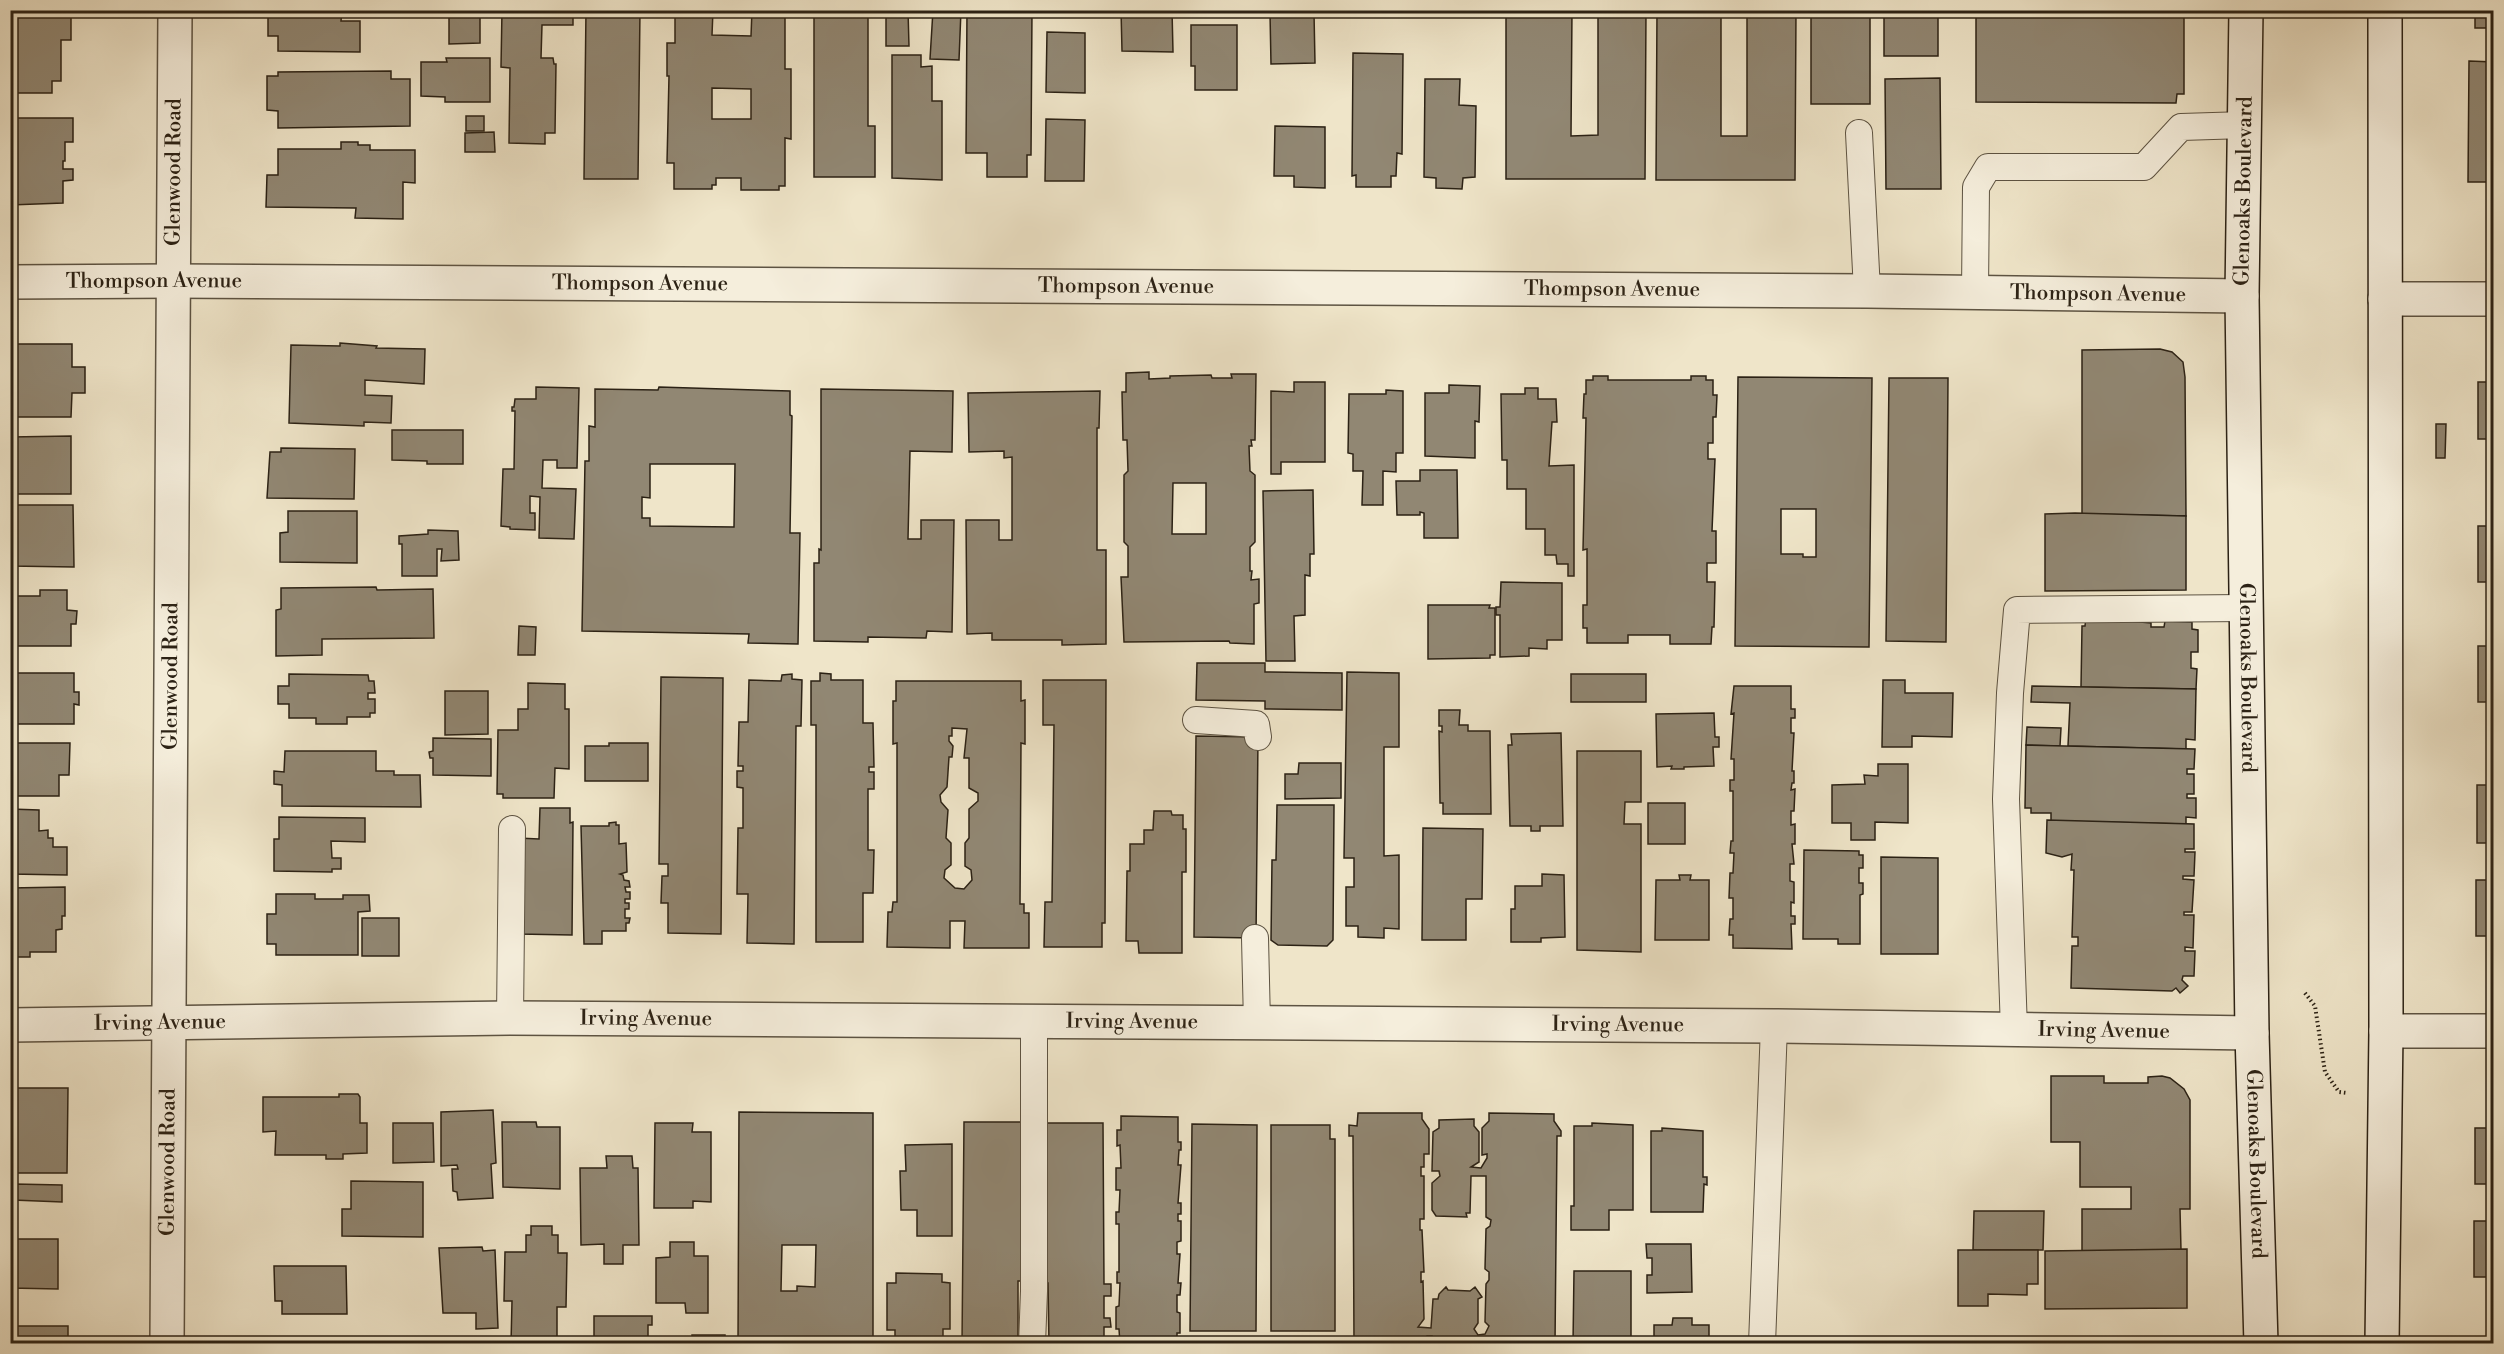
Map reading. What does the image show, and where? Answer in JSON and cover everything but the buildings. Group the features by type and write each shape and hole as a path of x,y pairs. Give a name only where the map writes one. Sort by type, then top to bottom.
{"street":[{"name":"Glenwood Road","path":"167,1344 171,1024 175,10"},
{"name":"Glenoaks Boulevard","path":"2246,10 2242,296 2252,1033 2261,1344"},
{"path":"2382,1344 2386,1031 2385,10"},
{"name":"Thompson Avenue","path":"10,282 1867,291 2242,296"},
{"path":"2385,299 2493,299"},
{"name":"Irving Avenue","path":"10,1025 510,1018 1774,1026 2252,1033"},
{"path":"2386,1031 2493,1031"}],"lane":[{"path":"1975,292 1976,187 1988,167 2144,167 2181,127 2245,125"},
{"path":"1859,133 1867,291"},
{"path":"2014,1030 2006,799 2010,693 2017,610 2246,608"},
{"path":"1196,720 1256,724 1257,737"},
{"path":"510,1018 512,830"},
{"path":"1255,938 1257,1023"},
{"path":"1032,1344 1034,1022"},
{"path":"1762,1344 1774,1026"}],"path":[{"path":"2305,993 2315,1006 2325,1072 2339,1092 2354,1093"}]}
